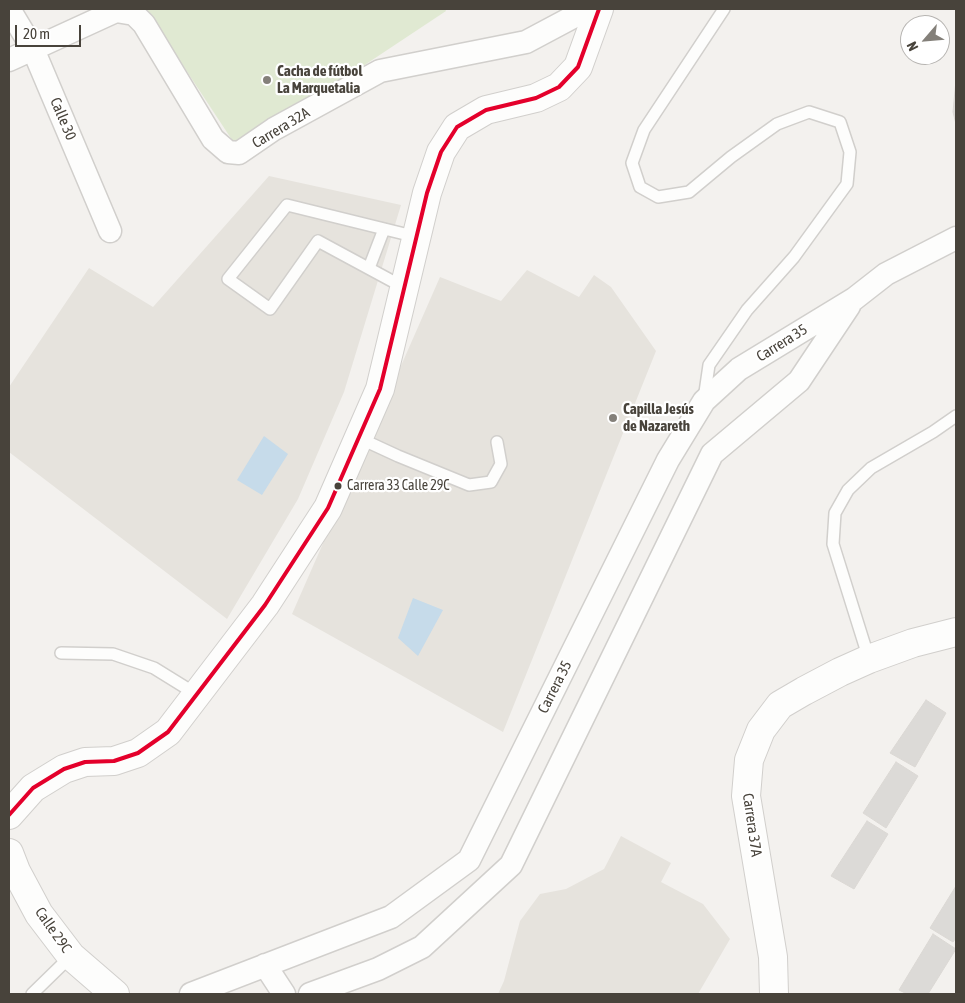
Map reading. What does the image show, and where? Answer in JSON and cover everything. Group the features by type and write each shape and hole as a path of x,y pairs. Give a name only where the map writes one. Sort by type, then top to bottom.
{"street":[{"name":"Calle 30","path":"9,9 33,49 110,231"},
{"name":"Carrera 32A","path":"9,60 116,11 134,14 144,24 213,139 228,152 239,153 274,129 380,71 526,42 588,9"},
{"path":"9,815 32,788 64,769 85,762 114,761 138,753 168,732 264,605 328,508 380,388 427,193 441,152 457,127 486,110 536,98 560,87 578,67 599,9"},
{"name":"Carrera 35","path":"191,994 391,917 469,860 668,460 704,400 739,369 854,299 886,274 956,238"},
{"name":"Carrera 35","path":"310,994 378,969 422,948 511,865 712,454 799,381 854,299"},
{"name":"Carrera 37A","path":"771,993 773,957 746,796 749,760 761,730 780,705 804,690 869,658 913,642 956,632"},
{"name":"Calle 29C","path":"9,853 16,871 39,914 71,956 115,994"},
{"path":"265,965 284,994"}],"lane":[{"path":"704,400 709,365 748,310 794,257 847,184 850,152 840,122 809,112 777,124 731,157 689,192 658,197 640,187 632,163 644,130 724,9"},
{"path":"405,288 318,241 270,309 228,279 287,205 417,237"},
{"path":"369,268 384,229"},
{"path":"869,658 833,544 835,513 848,490 871,468 934,432 956,416"},
{"path":"359,438 469,485 490,482 501,464 497,442"},
{"path":"61,653 113,654 154,668 196,694"},
{"path":"32,994 71,956"}],"shaded area":[{"path":"269,176 401,205 344,392 298,499 227,619 9,452 9,387 89,268 153,307"},
{"path":"527,270 579,297 594,275 611,287 656,351 503,732 292,614 440,277 501,301"},
{"path":"621,836 671,863 661,882 703,904 730,939 698,994 498,994 504,981 520,921 540,894 566,889 604,869"}],"green space":[{"name":"Cacha de fútbol La Marquetalia","path":"150,9 445,9 446,11 238,149 147,11"}],"water":[{"path":"264,436 288,454 262,495 237,480"},
{"path":"413,598 443,610 418,656 398,638"}],"building":[{"path":"956,80 956,124 953,112"},
{"path":"926,700 946,713 915,767 890,753"},
{"path":"896,762 918,776 886,828 863,813"},
{"path":"867,821 888,834 854,889 831,876"},
{"path":"956,886 956,938 953,942 930,928"},
{"path":"933,934 956,949 928,994 907,994 899,990"}],"transit line":[{"path":"9,815 33,788 64,769 85,762 114,761 138,753 168,732 265,605 328,508 380,389 427,193 441,152 457,127 486,110 536,98 559,87 578,67 599,9"}],"place":[{"name":"Cacha de fútbol La Marquetalia","path":"267,80"},
{"name":"Capilla Jesús de Nazareth","path":"613,418"},
{"name":"Carrera 33 Calle 29C","path":"338,486"}]}
